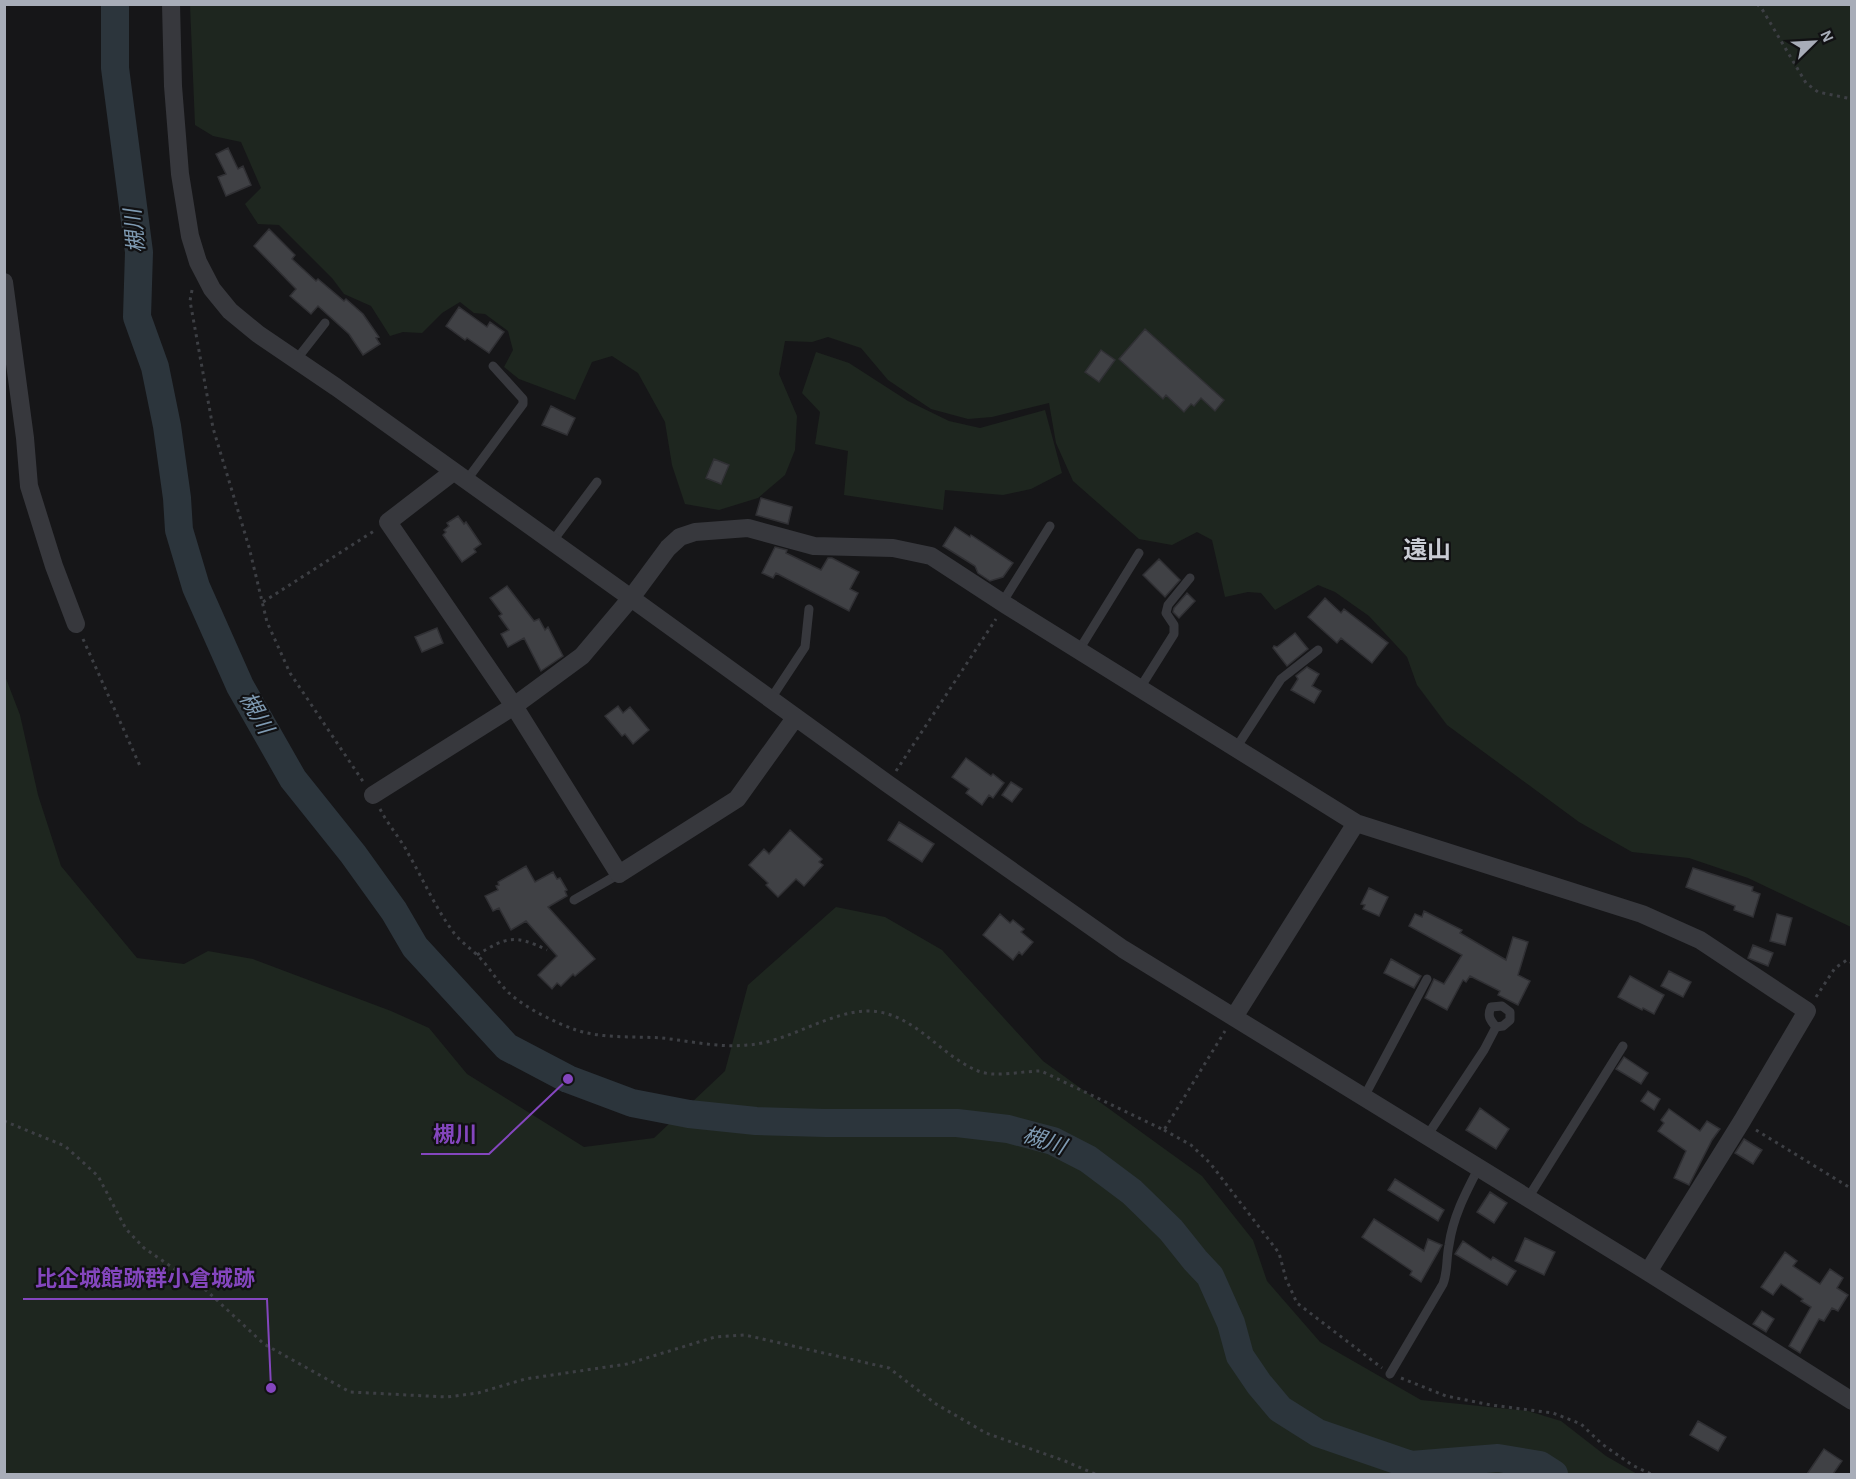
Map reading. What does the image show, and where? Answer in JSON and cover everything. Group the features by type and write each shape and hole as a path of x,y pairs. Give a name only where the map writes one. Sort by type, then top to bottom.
{"street":[{"path":"171,4 173,86 180,174 190,236 198,262 212,289 230,311 258,334 631,598 795,718 1123,949 1648,1272 1851,1401"},
{"path":"4,282 25,438 29,486 54,566 76,624"},
{"path":"459,477 388,522 514,706 620,874 737,799 795,718"},
{"path":"373,795 514,706 582,656 631,598 668,548 680,537 695,532 748,528 814,546 893,548 932,556 1004,604 1356,823 1642,914 1700,940 1807,1011 1648,1272"},
{"path":"1234,1017 1356,823"}],"lane":[{"path":"296,360 325,323"},
{"path":"459,477 523,404 523,399 493,366"},
{"path":"552,542 597,482"},
{"path":"1004,604 1050,526"},
{"path":"1079,650 1139,553"},
{"path":"1140,688 1174,634 1174,625 1166,613 1168,604 1190,578"},
{"path":"770,700 805,647 809,609"},
{"path":"1236,748 1281,679 1318,650"},
{"path":"574,900 620,874"},
{"path":"1364,1097 1427,979"},
{"path":"1427,1136 1484,1050 1496,1027"},
{"path":"1528,1198 1623,1046"},
{"path":"1390,1374 1443,1284 1447,1273 1448,1246 1461,1201 1478,1169"}],"path":[{"path":"1757,4 1806,83 1818,92 1851,99"},
{"path":"262,602 388,522"},
{"path":"888,784 1004,604"},
{"path":"76,624 140,766"},
{"path":"477,955 500,940 510,939 532,943 547,950"},
{"path":"1807,1011 1834,968 1846,960 1851,963"},
{"path":"4,1121 65,1146 98,1176 126,1229 144,1248 207,1291 264,1344 350,1392 447,1397 478,1393 525,1379 627,1364 715,1337 745,1335 890,1368 936,1404 986,1433 1095,1474"},
{"path":"1742,1121 1851,1189"},
{"path":"1164,1130 1191,1145 1210,1163 1279,1253 1286,1279 1297,1302 1371,1361 1390,1374 1446,1396 1491,1405 1553,1413 1581,1424 1602,1444 1632,1465 1651,1474"}],"shaded area":[{"path":"190,5 1851,5 1851,927 1748,878 1689,858 1632,852 1579,822 1447,725 1417,685 1407,657 1369,616 1335,592 1318,585 1275,610 1261,593 1248,592 1225,597 1212,540 1197,532 1172,545 1139,539 1073,481 1056,443 1049,403 992,417 968,419 931,409 888,380 861,348 828,337 812,342 785,341 779,374 797,416 795,450 785,475 758,498 719,510 685,504 672,465 665,422 638,373 612,356 592,362 575,400 519,379 504,367 513,350 508,331 485,314 474,313 460,302 442,313 422,333 403,332 390,336 371,306 344,294 332,278 279,225 258,224 245,204 261,188 241,142 213,136 195,125"},
{"path":"816,352 849,363 908,401 949,421 980,428 1045,410 1062,473 1031,489 1003,495 945,490 943,510 844,495 848,451 815,444 820,412 802,393"},
{"path":"5,676 20,715 38,795 61,866 137,958 184,964 208,951 253,959 391,1011 429,1028 467,1074 584,1147 654,1138 725,1071 748,985 836,907 885,917 942,950 1043,1061 1202,1176 1253,1240 1267,1281 1320,1342 1421,1400 1528,1411 1561,1421 1606,1456 1637,1474 5,1474"}],"building":[{"path":"228,148 238,169 243,166 251,185 226,196 218,177 226,174 216,154"},
{"path":"269,229 295,255 292,259 316,281 318,279 363,314 379,337 376,338 380,344 363,355 349,334 318,306 311,314 290,296 296,289 254,246"},
{"path":"459,307 487,327 490,322 504,332 489,353 446,326"},
{"path":"1145,329 1224,400 1215,411 1201,398 1184,412 1166,395 1163,399 1119,359"},
{"path":"1101,350 1115,360 1099,382 1085,372"},
{"path":"551,406 575,418 567,435 542,425"},
{"path":"714,459 729,465 721,484 706,478"},
{"path":"761,498 792,507 788,524 756,515"},
{"path":"458,516 464,524 466,522 481,544 474,549 476,552 462,562 443,535 446,532 444,530 449,526 447,523"},
{"path":"955,527 1013,563 1003,577 990,581 978,573 975,566 943,546"},
{"path":"775,547 787,550 786,553 821,570 828,558 832,558 859,572 850,589 858,593 849,611 776,573 773,578 762,573"},
{"path":"1159,559 1180,580 1165,597 1143,575"},
{"path":"507,586 534,621 539,619 545,630 548,627 563,656 541,671 524,638 508,647 501,634 509,630 499,616 502,614 490,598"},
{"path":"1187,593 1195,601 1179,618 1173,612 1174,608"},
{"path":"1325,598 1341,613 1344,609 1388,643 1372,663 1341,638 1337,643 1308,617"},
{"path":"437,628 443,643 422,652 415,637"},
{"path":"1295,633 1308,649 1287,666 1273,648"},
{"path":"1307,667 1319,674 1312,686 1321,691 1314,703 1291,690 1298,679 1296,676"},
{"path":"618,706 623,713 630,707 649,730 633,744 625,734 622,736 605,716"},
{"path":"966,758 1004,783 993,798 989,795 982,805 966,793 969,789 952,777"},
{"path":"1011,782 1022,789 1012,802 1002,795"},
{"path":"899,822 934,844 922,862 888,840"},
{"path":"790,830 822,859 819,862 823,865 804,886 796,879 778,897 766,885 768,883 749,865 764,849 769,854"},
{"path":"526,866 535,882 553,872 557,879 560,878 567,890 565,891 567,896 548,907 595,959 575,976 573,974 561,986 557,983 552,989 538,975 557,956 526,921 511,930 499,908 493,911 485,896 498,890 496,886 499,885 498,882"},
{"path":"1693,868 1753,887 1752,891 1760,894 1753,917 1734,910 1735,906 1686,887"},
{"path":"1369,888 1388,897 1379,916 1363,909 1365,905 1361,904"},
{"path":"1424,911 1462,930 1460,933 1506,960 1513,937 1528,942 1518,975 1530,981 1518,1005 1498,995 1500,991 1470,976 1466,982 1463,980 1447,1010 1425,998 1434,979 1444,984 1462,955 1409,926 1415,914 1422,917"},
{"path":"1000,914 1010,923 1013,920 1024,929 1021,932 1033,942 1022,955 1019,952 1013,960 983,935"},
{"path":"1777,914 1792,918 1785,945 1770,941"},
{"path":"1753,945 1773,953 1768,966 1748,958"},
{"path":"1391,959 1421,976 1414,988 1384,973"},
{"path":"1669,971 1691,982 1683,997 1661,986"},
{"path":"1630,976 1664,995 1654,1014 1618,997"},
{"path":"1624,1057 1648,1073 1641,1084 1616,1069"},
{"path":"1648,1091 1660,1099 1654,1110 1641,1101"},
{"path":"1480,1108 1509,1129 1496,1149 1466,1130"},
{"path":"1669,1109 1700,1131 1707,1121 1720,1129 1689,1185 1674,1178 1686,1151 1658,1131 1664,1123 1661,1120"},
{"path":"1744,1139 1762,1150 1753,1164 1735,1153"},
{"path":"1395,1179 1444,1210 1438,1221 1388,1190"},
{"path":"1490,1192 1507,1203 1494,1223 1477,1212"},
{"path":"1374,1219 1424,1251 1428,1239 1442,1245 1421,1282 1410,1275 1412,1271 1362,1237"},
{"path":"1525,1238 1555,1252 1544,1275 1515,1261"},
{"path":"1463,1241 1491,1260 1493,1257 1516,1271 1507,1285 1455,1254"},
{"path":"1785,1252 1797,1261 1793,1266 1820,1284 1830,1269 1843,1278 1837,1288 1848,1295 1838,1311 1832,1308 1824,1321 1819,1319 1800,1353 1789,1346 1811,1307 1781,1284 1773,1295 1761,1287"},
{"path":"1762,1311 1774,1319 1766,1332 1753,1324"},
{"path":"1698,1421 1726,1437 1718,1451 1690,1435"},
{"path":"1824,1449 1842,1461 1833,1474 1807,1474"}],"waterway":[{"name":"槻川","path":"115,4 115,68 139,252 137,317 155,367 167,426 179,530 196,587 240,686 293,779 353,854 394,911 415,947 507,1047 568,1079 632,1103 689,1114 756,1121 957,1123 1008,1129 1053,1141 1088,1159 1132,1192 1171,1230 1210,1276 1231,1323 1240,1356 1280,1409 1318,1433 1411,1465 1498,1458 1540,1465 1554,1474"}],"place":[{"name":"槻川","path":"568,1079"},
{"name":"比企城館跡群小倉城跡","path":"271,1388"}],"district":[{"name":"遠山","path":"1427,551"}]}
